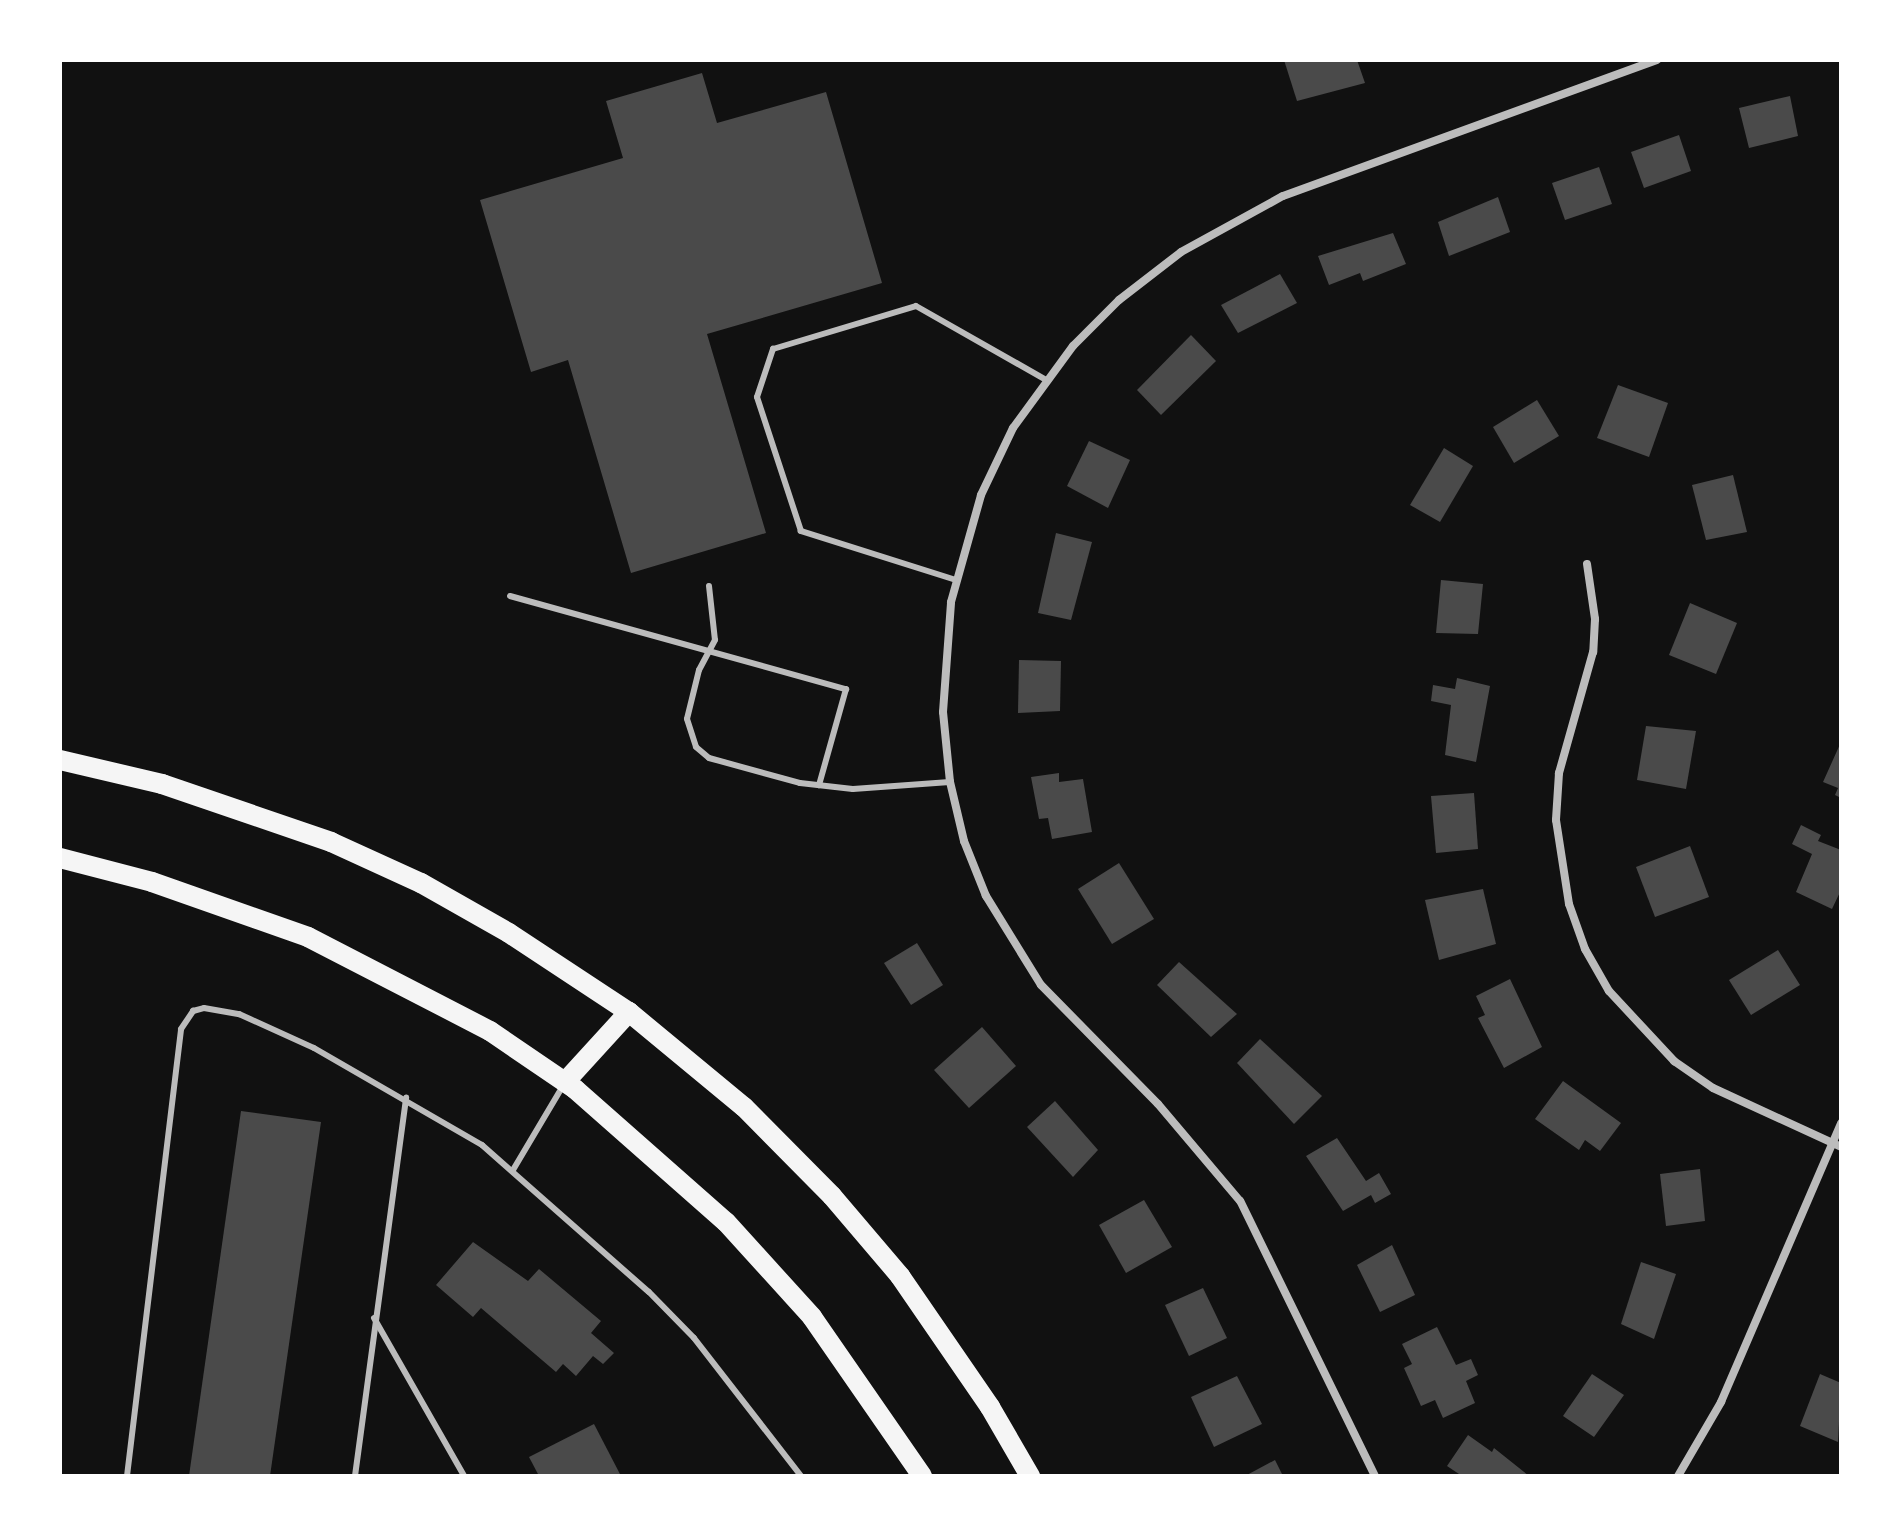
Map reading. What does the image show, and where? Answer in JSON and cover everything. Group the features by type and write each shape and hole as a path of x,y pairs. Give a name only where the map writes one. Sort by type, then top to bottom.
{"main road":[{"path":"60,760 162,784 331,842 497,926 629,1012 744,1107 832,1196 900,1276 990,1407 1030,1476"},
{"path":"60,858 152,882 308,937 439,1002 565,1082 653,1153 726,1222 812,1317 922,1476"},
{"path":"565,1082 629,1012"}],"street":[{"path":"1375,1476 1240,1201 1158,1104 1041,985 1014,947 970,855 950,782 944,663 956,580 981,495 1013,428 1046,380 1119,300 1225,225 1283,196 1471,124 1657,60"},
{"path":"1587,564 1595,619 1593,652 1559,773 1556,820 1569,904 1585,949 1609,991 1674,1061 1713,1088 1836,1145"},
{"path":"1678,1476 1721,1402 1836,1145 1841,1123"}],"lane":[{"path":"956,580 801,531 757,397 773,349 916,306 1046,380"},
{"path":"709,586 717,620 687,719 696,747 709,758 819,785 897,789 950,782"},
{"path":"510,596 846,689 819,785"},
{"path":"127,1476 184,1020 204,1008 239,1014 406,1097 513,1170 694,1338 801,1476"},
{"path":"513,1170 565,1082"},
{"path":"355,1476 406,1097"},
{"path":"374,1318 464,1476"},
{"path":"356,1464 364,1476"}],"building":[{"path":"1284,60 1357,60 1365,83 1297,101"},
{"path":"702,73 717,123 826,92 882,283 707,334 766,533 631,573 568,360 531,372 480,200 623,158 606,101"},
{"path":"1790,96 1798,136 1749,148 1739,108"},
{"path":"1679,135 1691,171 1644,188 1631,152"},
{"path":"1599,167 1612,204 1565,220 1552,183"},
{"path":"1498,197 1510,232 1449,256 1438,222"},
{"path":"1393,233 1406,264 1363,281 1360,273 1329,285 1318,256"},
{"path":"1280,274 1297,303 1238,333 1221,305"},
{"path":"1191,335 1216,361 1161,415 1137,390"},
{"path":"1618,385 1668,403 1649,457 1597,438"},
{"path":"1537,400 1559,436 1514,463 1493,427"},
{"path":"1089,441 1130,460 1108,508 1067,486"},
{"path":"1444,448 1473,466 1440,522 1410,505"},
{"path":"1733,475 1747,532 1706,540 1692,485"},
{"path":"1056,533 1092,542 1071,620 1038,613"},
{"path":"1441,580 1483,584 1478,634 1436,633"},
{"path":"1690,603 1737,623 1716,674 1669,655"},
{"path":"1019,660 1061,661 1060,711 1018,713"},
{"path":"1457,678 1490,686 1476,762 1445,755 1451,705 1431,701 1433,685 1455,689"},
{"path":"1646,726 1696,731 1686,789 1637,780"},
{"path":"1841,742 1841,798 1835,795 1838,788 1823,782"},
{"path":"1059,773 1059,782 1083,779 1092,832 1052,839 1048,818 1039,819 1031,777"},
{"path":"1474,793 1478,849 1436,853 1431,796"},
{"path":"1801,825 1821,835 1818,841 1841,850 1841,890 1832,909 1796,892 1812,854 1792,844"},
{"path":"1690,846 1709,897 1655,917 1636,867"},
{"path":"1119,863 1154,919 1112,944 1078,889"},
{"path":"1483,889 1496,944 1439,960 1425,900"},
{"path":"917,943 943,985 911,1005 884,963"},
{"path":"1778,950 1800,985 1751,1015 1729,980"},
{"path":"1179,962 1237,1014 1211,1037 1157,985"},
{"path":"1510,979 1542,1047 1504,1068 1478,1018 1485,1015 1476,996"},
{"path":"982,1027 1016,1066 969,1108 934,1070"},
{"path":"1260,1039 1322,1096 1294,1124 1237,1063"},
{"path":"1563,1081 1621,1123 1600,1151 1585,1140 1579,1150 1535,1119"},
{"path":"1055,1101 1098,1150 1073,1177 1027,1127"},
{"path":"241,1111 321,1122 270,1476 189,1476"},
{"path":"1337,1138 1366,1181 1379,1173 1391,1194 1375,1203 1371,1195 1343,1211 1306,1156"},
{"path":"1700,1169 1705,1221 1666,1226 1660,1174"},
{"path":"1144,1200 1172,1247 1126,1273 1099,1225"},
{"path":"473,1242 528,1281 539,1269 601,1321 591,1333 614,1353 603,1364 593,1356 576,1376 563,1364 556,1372 481,1308 473,1317 436,1285"},
{"path":"1392,1245 1415,1295 1380,1312 1357,1265"},
{"path":"1641,1262 1676,1274 1654,1339 1621,1324"},
{"path":"1203,1288 1227,1338 1189,1356 1165,1305"},
{"path":"1437,1327 1456,1365 1471,1359 1478,1375 1466,1381 1475,1403 1443,1418 1435,1400 1421,1406 1404,1368 1412,1364 1402,1344"},
{"path":"1592,1374 1624,1395 1594,1437 1563,1416"},
{"path":"1820,1374 1841,1383 1838,1442 1800,1426"},
{"path":"1237,1376 1262,1424 1214,1447 1191,1397"},
{"path":"594,1424 621,1476 539,1476 529,1457"},
{"path":"1468,1435 1492,1452 1494,1448 1529,1476 1462,1476 1447,1466"},
{"path":"1275,1460 1283,1476 1245,1476"}]}
